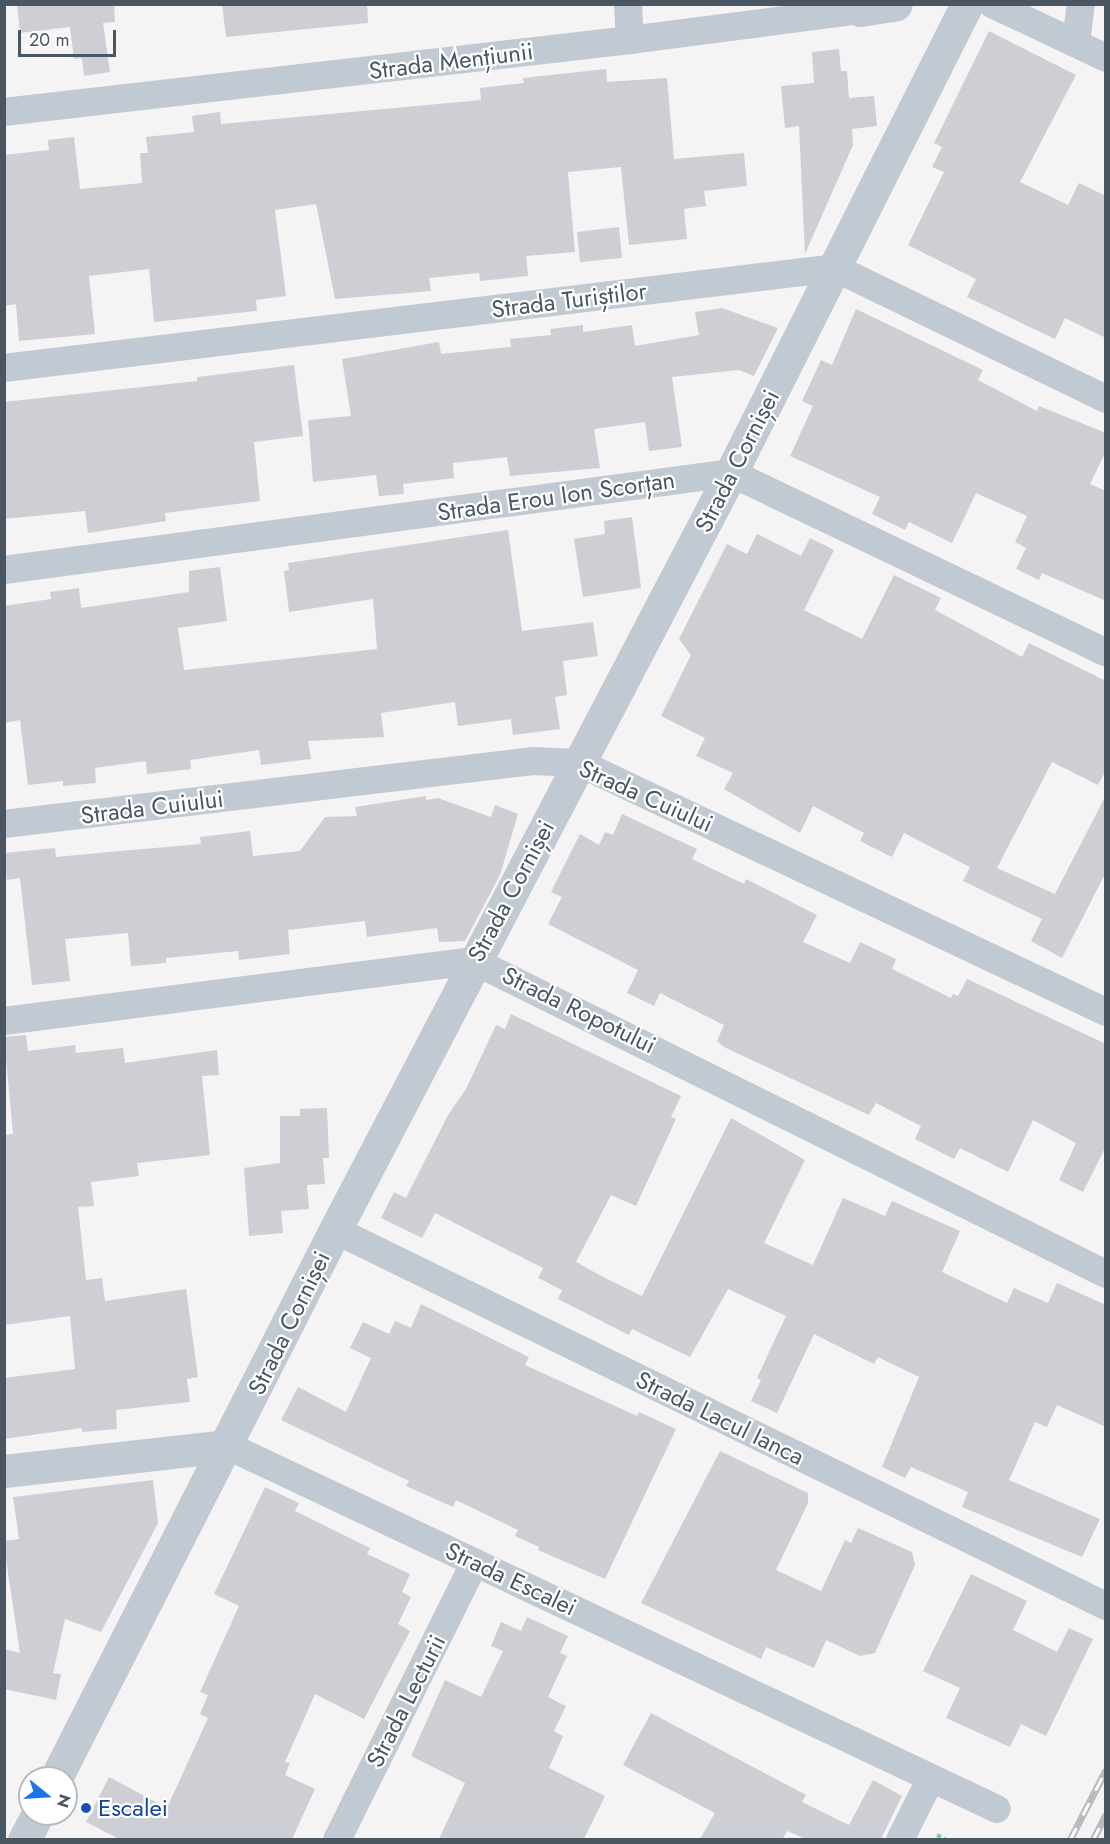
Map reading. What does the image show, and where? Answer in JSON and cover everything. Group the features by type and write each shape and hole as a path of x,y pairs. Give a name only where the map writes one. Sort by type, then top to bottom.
{"street":[{"path":"628,4 630,40"},
{"name":"Strada Mențiunii","path":"4,112 630,40 860,7 896,4"},
{"name":"Strada Cornișei","path":"62,1766 228,1446 335,1230 836,268 967,4"},
{"path":"992,4 1106,58"},
{"path":"1076,43 1081,4"},
{"path":"836,268 1106,399"},
{"name":"Strada Turiștilor","path":"4,368 836,268"},
{"path":"730,473 1106,653"},
{"name":"Strada Erou Ion Scorțan","path":"4,570 730,473"},
{"name":"Strada Cuiului","path":"4,824 533,761 579,763 1106,1012"},
{"name":"Strada Ropotului","path":"4,1021 474,961 1106,1274"},
{"name":"Strada Lacul Ianca","path":"335,1230 1106,1606"},
{"path":"4,1471 228,1446"},
{"name":"Strada Escalei","path":"228,1446 997,1809"},
{"name":"Strada Lecturii","path":"337,1839 475,1562"},
{"path":"900,1839 931,1778"}],"building":[{"path":"17,4 114,4 115,22 103,23 110,72 84,76 82,58 74,59 70,27 20,33"},
{"path":"222,4 367,4 368,23 226,37"},
{"path":"989,31 1076,75 1020,182 1068,205 1079,183 1106,196 1106,338 1065,318 1055,339 967,297 976,279 908,245 944,172 932,167 942,147 934,143"},
{"path":"839,49 841,71 847,71 849,98 874,96 877,126 852,129 853,145 805,254 799,126 785,128 781,86 814,83 812,52"},
{"path":"606,69 607,82 667,78 674,159 744,153 747,186 704,191 706,206 684,209 687,239 629,245 621,167 568,172 575,252 526,256 528,276 480,281 479,273 429,278 431,291 335,299 316,204 275,210 286,296 256,300 257,311 154,322 149,269 89,276 95,334 19,341 16,304 4,306 4,155 49,150 48,140 74,137 80,189 142,183 140,153 148,153 146,137 194,132 192,116 220,112 221,124 481,100 480,88 524,83 523,78"},
{"path":"619,227 622,258 580,262 577,232"},
{"path":"722,308 778,328 754,376 739,370 672,377 682,447 649,451 645,422 594,429 600,468 510,476 507,457 453,463 454,478 403,484 404,494 379,496 376,475 313,482 308,420 351,416 342,359 439,342 441,354 511,347 510,339 551,335 550,329 583,325 583,332 632,325 635,346 699,335 695,312"},
{"path":"856,309 983,370 978,380 1037,411 1039,406 1106,433 1106,451 1090,484 1106,491 1106,601 1042,573 1039,580 1016,569 1026,548 1015,542 1027,516 976,493 952,543 909,522 905,530 872,514 880,497 790,456 813,406 802,401 821,360 832,365"},
{"path":"294,365 303,436 254,442 260,501 165,513 166,521 88,533 85,511 4,519 4,402 197,381 197,377"},
{"path":"632,517 641,588 583,597 574,539 605,534 604,521"},
{"path":"508,530 522,631 593,622 598,656 563,661 567,695 555,697 560,729 513,735 511,719 458,726 455,702 381,713 384,737 308,741 311,759 261,765 259,750 190,760 191,769 147,774 146,761 95,768 96,783 63,786 63,781 28,785 20,720 4,723 4,606 51,599 50,592 79,588 81,608 189,592 189,571 220,567 227,621 178,628 184,670 377,649 373,599 289,612 284,571 289,570 288,563"},
{"path":"757,534 801,556 810,538 834,550 804,610 862,639 894,575 941,598 935,610 1022,657 1029,643 1106,681 1106,770 1098,785 1052,762 997,868 1055,894 1106,795 1106,872 1062,958 1031,941 1042,919 963,881 970,867 904,833 892,857 860,841 864,833 813,806 800,833 724,789 733,773 696,756 705,738 661,716 691,655 679,639 727,544 747,554"},
{"path":"426,796 426,800 438,798 491,817 495,805 518,814 500,875 465,941 439,942 437,928 367,937 365,921 288,930 290,954 239,960 238,951 166,958 166,963 131,966 128,933 65,939 70,981 32,985 20,878 7,880 4,853 55,848 56,857 201,844 200,837 250,831 253,856 300,851 325,817 357,816 355,807"},
{"path":"622,814 697,849 692,859 744,884 746,879 817,915 803,942 850,963 860,942 896,959 892,969 951,998 953,994 958,996 967,979 1106,1044 1106,1146 1083,1192 1059,1180 1076,1143 1033,1120 1008,1172 960,1148 954,1159 915,1139 921,1126 876,1103 869,1115 724,1047 717,1041 724,1025 660,993 654,1006 627,993 638,970 548,924 562,897 551,892 580,834 599,845 605,832 613,835"},
{"path":"511,1014 681,1096 671,1117 676,1119 636,1206 611,1195 576,1262 603,1277 642,1296 731,1118 805,1160 764,1243 813,1265 843,1198 885,1216 892,1201 960,1231 942,1272 1007,1303 1014,1288 1048,1303 1057,1283 1106,1305 1106,1427 1057,1405 1047,1427 1035,1422 1009,1480 1100,1519 1082,1557 962,1507 968,1492 911,1467 905,1478 882,1467 919,1377 878,1357 874,1364 814,1334 777,1413 751,1401 761,1380 757,1378 786,1316 728,1289 690,1357 632,1329 629,1335 558,1299 562,1290 538,1278 543,1268 435,1213 422,1238 381,1218 394,1192 406,1198 448,1115 466,1089 496,1025 505,1029"},
{"path":"26,1035 28,1051 75,1045 76,1053 123,1048 125,1063 217,1050 219,1075 202,1076 210,1155 137,1163 139,1176 91,1182 94,1206 78,1207 86,1280 102,1278 105,1301 186,1289 198,1377 187,1379 190,1402 116,1410 117,1429 82,1432 82,1428 4,1439 4,1378 75,1369 70,1316 4,1325 4,1135 13,1134 4,1037"},
{"path":"327,1108 329,1158 323,1158 325,1184 307,1185 309,1209 281,1211 283,1233 249,1236 244,1168 280,1163 280,1116 300,1116 300,1109"},
{"path":"421,1304 529,1357 525,1365 637,1416 639,1412 676,1429 605,1579 538,1550 539,1547 515,1536 518,1530 456,1500 453,1507 406,1486 409,1481 281,1420 298,1387 346,1412 371,1358 350,1348 363,1322 389,1334 395,1321 411,1328"},
{"path":"720,1451 808,1493 808,1503 776,1570 821,1591 845,1540 851,1543 858,1528 912,1552 915,1565 875,1653 860,1656 826,1640 814,1668 766,1647 761,1659 641,1603"},
{"path":"153,1480 158,1523 101,1632 65,1619 53,1673 61,1674 56,1700 4,1689 4,1649 20,1653 4,1546 4,1541 19,1539 13,1497"},
{"path":"265,1487 299,1503 295,1511 370,1548 367,1554 410,1574 402,1592 411,1597 398,1624 410,1631 364,1719 315,1694 285,1762 290,1763 285,1775 315,1789 292,1839 119,1839 86,1822 109,1777 167,1808 208,1718 200,1714 208,1695 200,1692 239,1606 214,1594"},
{"path":"971,1574 1027,1601 1013,1630 1057,1652 1069,1628 1093,1639 1046,1736 1021,1724 1010,1747 946,1718 960,1688 923,1671"},
{"path":"527,1617 568,1636 560,1653 567,1656 548,1697 566,1706 554,1731 563,1736 549,1768 605,1796 584,1839 439,1839 465,1783 411,1756 445,1680 481,1697 503,1651 491,1646 501,1622 521,1631"},
{"path":"651,1713 806,1795 802,1802 849,1825 873,1780 902,1796 881,1839 806,1839 787,1831 783,1839 700,1839 715,1813 623,1765"}],"railway":[{"path":"1070,1840 1106,1770"},
{"path":"1093,1840 1106,1814"}],"place":[{"name":"Escalei","path":"86,1808"}]}
